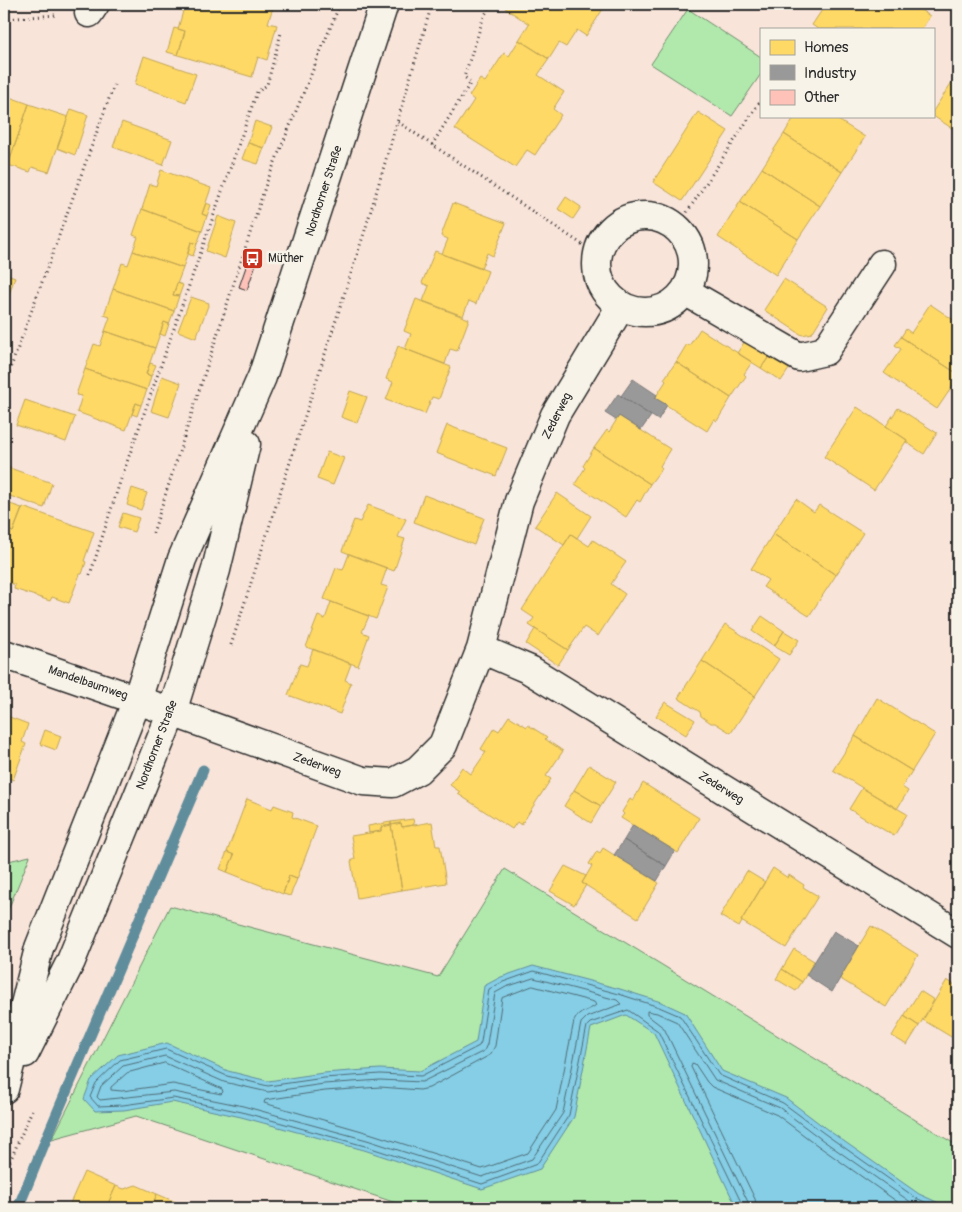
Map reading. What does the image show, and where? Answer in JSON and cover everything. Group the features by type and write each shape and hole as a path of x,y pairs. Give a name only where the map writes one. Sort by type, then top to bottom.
{"street":[{"name":"Nordhorner Straße","path":"4,1094 71,961 172,712 216,570 262,378 384,4"},
{"path":"637,217 653,217 668,222 676,229 689,245 692,261 691,276 685,291 674,302 660,310 645,313 629,310 615,303 604,291 598,276 596,260 601,245 609,231 622,222 637,217"},
{"path":"685,291 799,357 825,351 882,264"},
{"name":"Zederweg","path":"172,712 363,781 393,783 418,770 442,745 481,649 523,492 555,415 621,306"},
{"name":"Nordhorner Straße","path":"4,1089 39,948 137,700 182,559 262,378"},
{"name":"Zederweg","path":"481,649 530,670 958,934"},
{"name":"Mandelbaumweg","path":"4,654 172,712"}],"path":[{"path":"151,539 266,184 340,4"},
{"path":"231,646 366,227 432,4"},
{"path":"432,145 471,82 464,77 484,16 492,4"},
{"path":"4,19 92,8"},
{"path":"90,575 120,482 257,92 267,84 281,34"},
{"path":"4,386 114,84"},
{"path":"676,229 760,102"},
{"path":"398,122 598,255"}],"green space":[{"path":"688,9 760,56 760,75 732,116 651,64"},
{"path":"30,856 4,920 4,862"},
{"path":"505,869 958,1146 958,1208 411,1208 136,1116 52,1139 170,906 438,977"}],"water":[{"path":"533,966 620,989 661,1002 685,1013 722,1071 786,1098 919,1194 950,1208 739,1208 732,1198 654,1033 626,1015 591,1028 574,1117 540,1169 482,1189 364,1150 241,1117 172,1102 124,1110 95,1111 84,1099 91,1080 118,1055 167,1043 228,1071 268,1081 323,1073 380,1069 420,1071 476,1042 484,986 501,977"}],"building: Homes":[{"path":"185,4 274,4 268,23 277,25 267,60 258,57 252,77 178,55 185,31 178,29"},
{"path":"508,4 606,4 586,36 577,30 566,47 559,43 549,59 519,40 529,24 505,8"},
{"path":"826,4 911,4 930,16 923,28 816,28 812,25"},
{"path":"174,28 185,31 178,55 167,52"},
{"path":"519,40 549,59 538,75 564,92 553,109 561,115 535,155 527,150 515,167 455,129 474,100 469,96 480,79 485,82 504,53 509,56"},
{"path":"144,56 196,74 186,102 135,84"},
{"path":"958,73 958,132 934,117 934,109"},
{"path":"4,95 29,104 8,165 4,163"},
{"path":"29,104 68,117 49,172 32,167 30,172 8,165"},
{"path":"71,109 88,115 75,155 57,148"},
{"path":"698,112 728,131 682,201 653,182"},
{"path":"794,118 835,118 865,137 842,172 784,134"},
{"path":"255,121 272,127 264,148 248,143"},
{"path":"122,122 172,140 163,165 113,147"},
{"path":"784,134 842,172 820,206 762,168"},
{"path":"248,143 264,148 258,164 242,159"},
{"path":"762,168 820,206 798,239 740,202"},
{"path":"161,170 211,188 202,214 207,216 202,231 142,209 150,184 156,186"},
{"path":"566,197 581,207 573,219 558,209"},
{"path":"740,202 798,239 776,275 718,237"},
{"path":"206,203 211,205 207,216 202,214"},
{"path":"453,203 506,223 493,256 487,253 481,269 442,254 448,239 441,236"},
{"path":"142,209 202,231 197,244 191,242 183,268 133,251 138,237 133,235"},
{"path":"218,216 236,223 225,258 206,251"},
{"path":"191,242 197,244 193,256 188,254"},
{"path":"133,251 183,268 173,295 179,296 174,311 113,289 122,263 128,265"},
{"path":"435,251 488,271 476,304 469,301 463,316 423,301 429,286 422,283"},
{"path":"4,273 15,277 4,309"},
{"path":"784,279 828,307 812,333 802,335 764,310"},
{"path":"177,283 183,285 179,296 173,295"},
{"path":"113,289 174,311 169,324 164,322 155,348 105,331 110,317 104,315"},
{"path":"191,297 209,303 196,338 178,331"},
{"path":"416,299 469,319 457,351 450,349 445,364 405,349 411,334 404,331"},
{"path":"930,304 958,323 958,374 901,337 906,329 911,333"},
{"path":"164,322 169,324 165,336 160,334"},
{"path":"700,329 752,362 744,374 746,376 731,398 676,362 687,344 689,346"},
{"path":"105,331 155,348 146,374 151,376 147,390 85,369 94,344 100,346"},
{"path":"901,337 958,374 958,378 937,409 884,373 901,349 895,345"},
{"path":"747,338 771,354 761,368 737,353"},
{"path":"398,346 451,367 439,399 432,397 425,414 386,400 393,382 386,379"},
{"path":"771,354 791,366 781,381 761,368"},
{"path":"676,362 731,398 717,421 714,419 707,431 655,398 666,381 664,379"},
{"path":"150,363 156,365 151,376 146,374"},
{"path":"85,369 147,390 141,405 136,403 126,430 77,412 82,396 76,395"},
{"path":"162,376 181,383 169,417 151,411"},
{"path":"350,391 367,397 357,423 341,417"},
{"path":"25,400 75,417 66,442 16,425"},
{"path":"136,403 141,405 137,416 132,414"},
{"path":"857,407 907,440 874,490 824,457"},
{"path":"898,408 937,433 924,454 886,426"},
{"path":"619,416 670,449 660,466 662,468 650,484 594,448 607,430 609,432"},
{"path":"447,425 507,448 496,476 436,453"},
{"path":"594,448 650,484 640,502 637,500 626,517 575,484"},
{"path":"327,452 344,458 333,485 317,479"},
{"path":"4,466 52,483 44,508 4,494"},
{"path":"132,488 147,493 141,510 127,505"},
{"path":"557,493 591,516 577,538 571,534 564,545 535,526"},
{"path":"424,495 484,518 474,545 414,522"},
{"path":"796,499 814,512 819,505 863,533 836,575 773,534"},
{"path":"10,504 22,508 13,532 4,528 4,521"},
{"path":"368,505 406,519 398,537 405,539 394,571 342,551 354,520 360,522"},
{"path":"23,507 94,532 84,561 86,562 82,574 80,574 69,603 52,597 50,601 14,589 15,585 4,580 6,553 4,552 4,547 10,531 13,532"},
{"path":"123,513 139,518 134,532 118,527"},
{"path":"571,534 589,546 593,540 626,562 611,584 625,594 598,636 584,627 568,650 529,625 534,618 522,610"},
{"path":"773,534 836,575 809,616 763,587 768,580 751,569"},
{"path":"349,554 387,568 381,585 388,587 376,619 324,599 336,568 343,570"},
{"path":"331,602 369,616 362,632 369,635 358,666 306,647 318,616 325,619"},
{"path":"762,616 784,631 774,646 752,631"},
{"path":"725,624 779,659 755,696 702,661"},
{"path":"535,629 568,650 558,665 526,644"},
{"path":"784,631 799,640 789,655 774,646"},
{"path":"313,649 351,664 345,680 351,683 340,714 288,695 300,664 307,666"},
{"path":"702,661 755,696 731,733 715,723 711,723 701,716 700,712 678,698"},
{"path":"877,698 935,734 912,771 855,736"},
{"path":"665,702 695,720 686,735 656,716"},
{"path":"4,715 28,724 22,742 26,744 13,780 9,778 4,792"},
{"path":"509,716 547,737 545,739 563,751 546,776 551,779 521,825 517,822 512,829 458,794 460,792 450,785 462,767 471,774 486,752 481,749 494,728 499,731"},
{"path":"45,730 61,736 56,750 40,744"},
{"path":"855,736 912,771 902,787 908,791 897,809 833,770"},
{"path":"589,765 616,782 601,806 574,790"},
{"path":"643,783 699,818 678,853 621,818 624,814 622,812 630,799 633,801"},
{"path":"862,788 907,814 894,836 849,809"},
{"path":"574,790 601,806 591,823 564,806"},
{"path":"247,799 272,809 274,805 293,812 292,817 317,826 297,879 289,876 283,894 227,872 234,855 227,852"},
{"path":"413,819 414,825 402,827 401,823 391,825 391,822"},
{"path":"391,822 391,825 381,827 381,831 369,833 368,826"},
{"path":"432,822 436,846 440,846 446,883 402,890 391,825 401,823 402,827"},
{"path":"391,825 402,890 357,898 351,861 355,859 351,836 381,831 381,827"},
{"path":"603,848 659,883 638,918 582,883 592,866 589,864 597,851 600,853"},
{"path":"227,852 234,855 227,872 220,869"},
{"path":"565,866 586,876 582,883 586,885 574,905 550,891"},
{"path":"773,868 788,878 789,875 804,885 803,887 818,896 786,948 741,921"},
{"path":"747,871 765,882 739,927 720,916"},
{"path":"289,876 297,879 290,896 283,894"},
{"path":"871,926 918,955 886,1007 839,978"},
{"path":"794,949 814,961 802,982 782,969"},
{"path":"782,969 802,982 796,991 776,979"},
{"path":"947,980 958,987 958,1041 923,1020"},
{"path":"920,991 934,1000 919,1026 904,1016"},
{"path":"904,1016 919,1026 907,1045 892,1036"},
{"path":"84,1172 116,1186 106,1208 97,1205 95,1208 68,1208"},
{"path":"136,1185 157,1194 151,1208 106,1208 116,1186 124,1189"},
{"path":"157,1194 178,1203 180,1208 151,1208"}],"building: Industry":[{"path":"633,379 657,395 655,398 667,405 658,420 621,396"},
{"path":"618,394 651,416 641,430 619,416 616,420 605,413"},
{"path":"633,825 675,851 666,866 624,840"},
{"path":"624,840 666,866 657,881 614,855"},
{"path":"834,931 859,946 832,992 806,975"}],"building: Other":[{"path":"248,261 256,264 247,290 239,287"}],"waterway":[{"path":"18,1208 203,770"}],"place":[{"name":"Müther","path":"252,258"}]}
